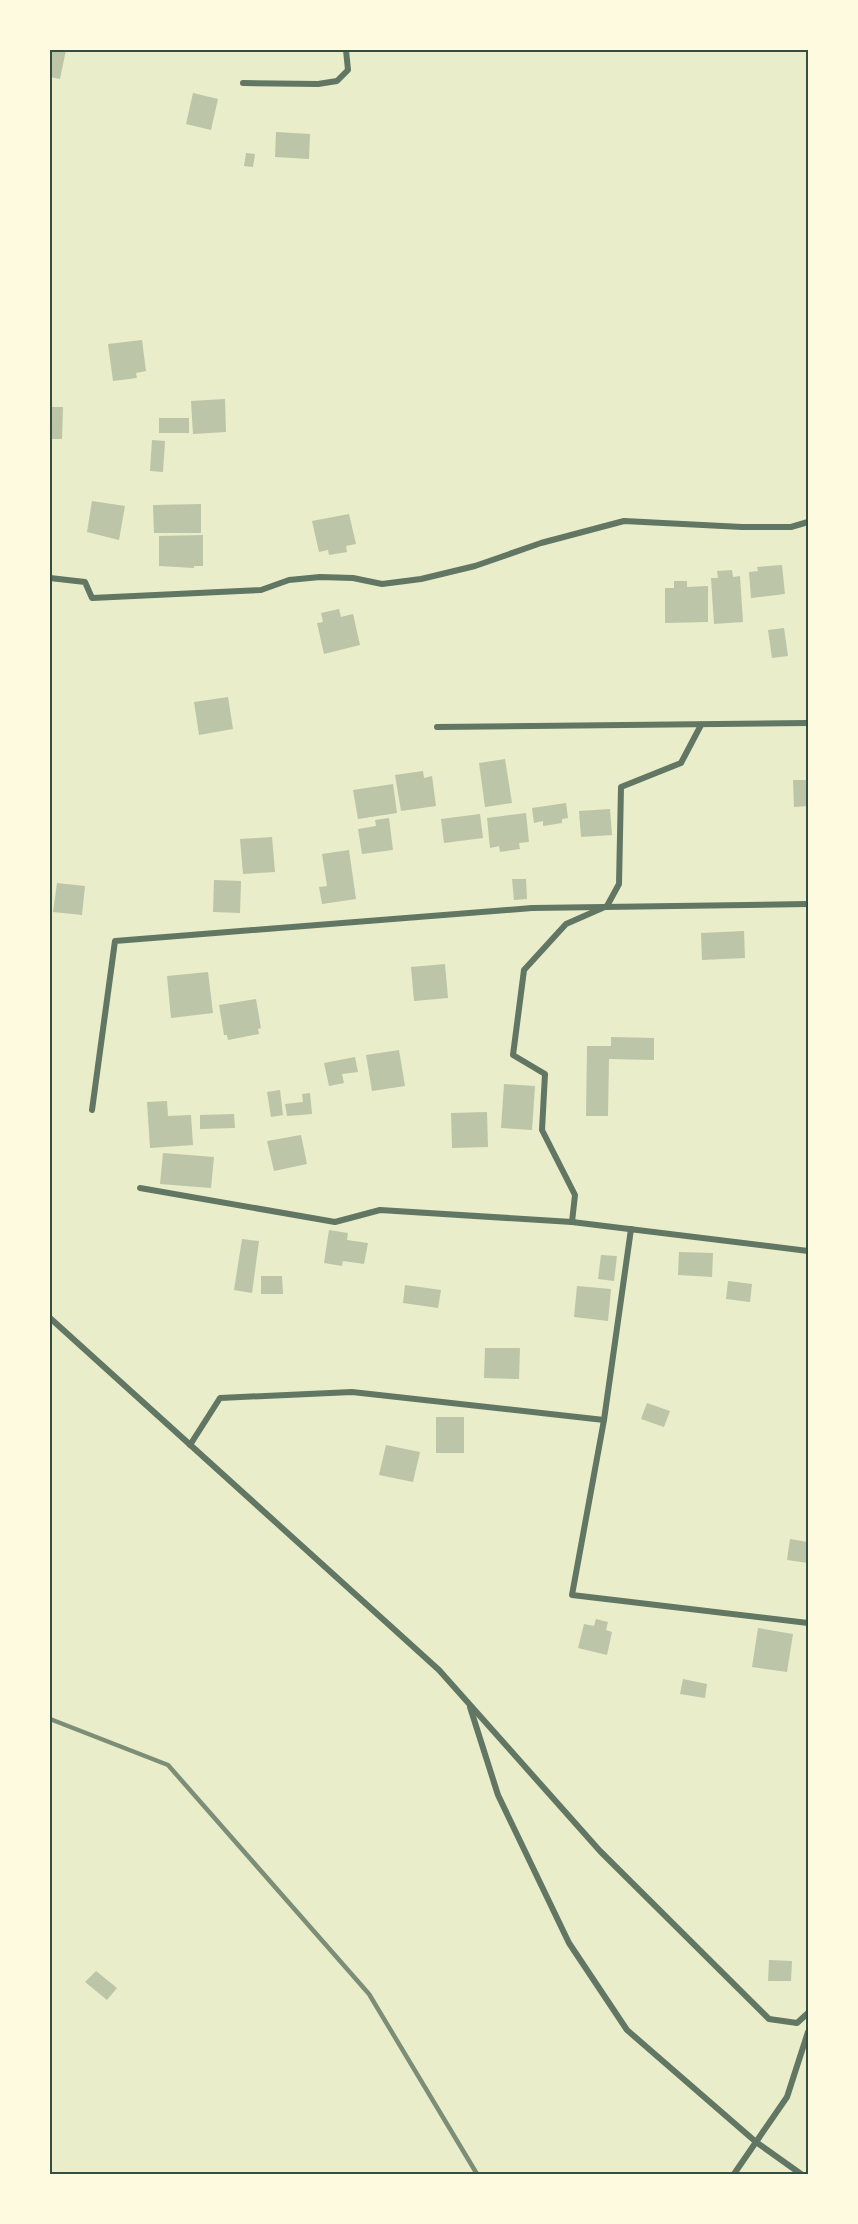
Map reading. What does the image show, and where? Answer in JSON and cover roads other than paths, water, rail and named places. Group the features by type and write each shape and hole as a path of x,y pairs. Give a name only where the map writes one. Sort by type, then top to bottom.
{"street":[{"path":"243,83 318,84 338,81 348,70 346,50"},
{"path":"50,578 85,582 92,598 261,590 289,580 320,577 353,578 382,584 421,579 475,566 552,539 624,521 742,527 791,527 808,522"},
{"path":"436,727 808,723"},
{"path":"572,1222 575,1195 542,1130 545,1074 513,1055 524,970 566,924 607,906 619,884 621,787 681,763 701,724"},
{"path":"92,1110 115,941 532,908 808,904"},
{"path":"140,1188 334,1222 380,1210 572,1222 808,1251"},
{"path":"631,1229 604,1420 572,1595 808,1623"},
{"path":"50,1318 439,1670 600,1851 770,2019 797,2023 808,2013"},
{"path":"190,1445 220,1398 352,1392 604,1420"},
{"path":"468,1703 498,1795 569,1943 627,2030 756,2142 801,2175"},
{"path":"734,2175 787,2097 808,2032"}],"railway":[{"path":"50,1719 168,1765 369,1994 477,2174"}]}
